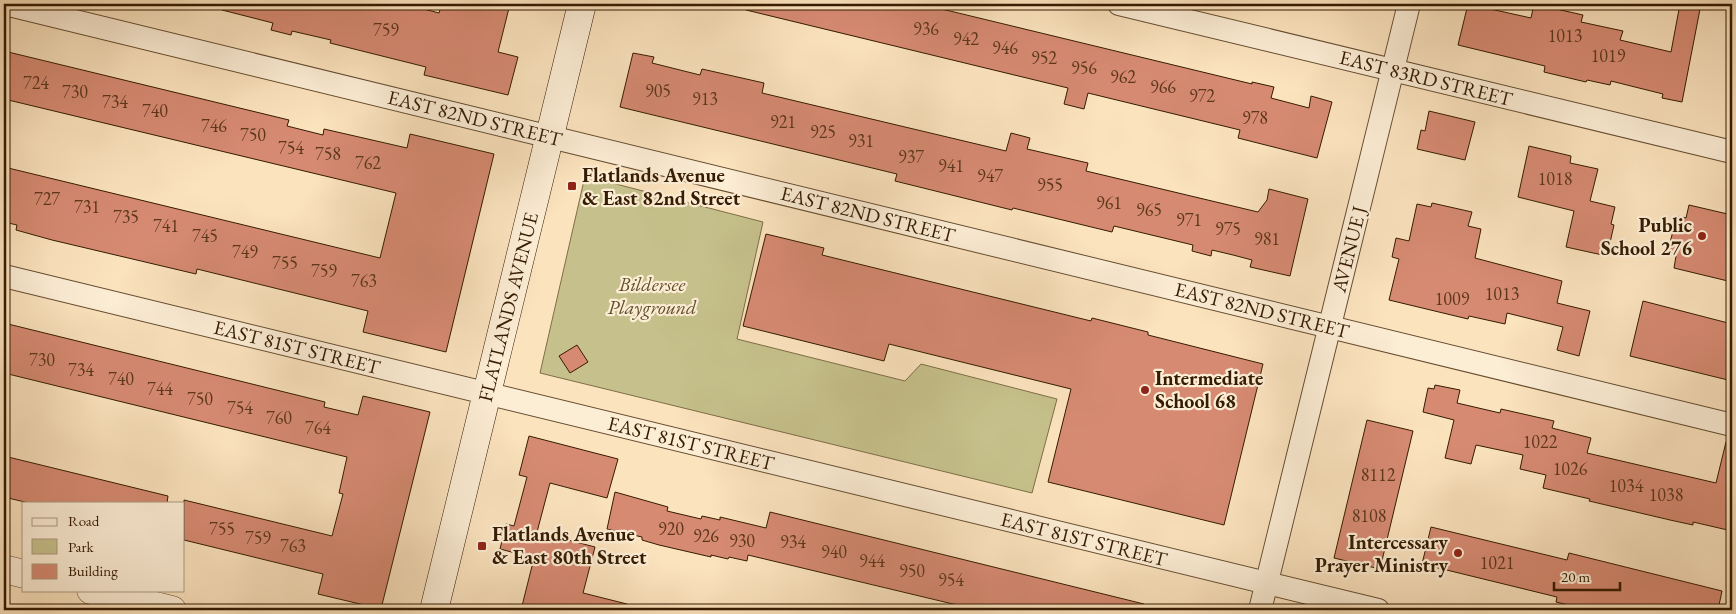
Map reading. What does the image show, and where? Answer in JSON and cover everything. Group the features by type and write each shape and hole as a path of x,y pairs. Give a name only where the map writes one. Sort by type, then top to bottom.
{"main road":[{"name":"FLATLANDS AVENUE","path":"434,610 582,4"},
{"path":"4,569 22,574"},
{"path":"99,592 172,610"}],"street":[{"name":"EAST 82ND STREET","path":"5,4 1732,425"},
{"name":"EAST 83RD STREET","path":"1119,4 1732,152"},
{"name":"AVENUE J","path":"1260,610 1409,4"},
{"name":"EAST 81ST STREET","path":"4,276 1378,610"}],"green space":[{"name":"Bildersee Playground","path":"585,176 763,222 737,339 905,381 921,364 1057,399 1032,493 540,373"}],"building":[{"path":"222,4 405,4 439,13 442,4 510,4 498,52 518,57 508,95 424,75 426,67 330,43 331,40 292,31 291,35 271,30 273,23 222,10"},
{"path":"747,4 921,4 1252,84 1252,82 1274,87 1271,98 1309,108 1311,96 1332,102 1317,158 1238,138 1240,130 1088,93 1084,109 1064,104 1068,88 746,10"},
{"path":"1468,4 1531,18 1534,4 1553,4 1552,8 1583,15 1581,22 1623,31 1620,40 1671,52 1680,4 1701,4 1682,102 1662,98 1663,94 1611,81 1610,85 1587,80 1586,82 1544,72 1545,66 1458,45"},
{"path":"4,51 289,120 287,126 323,135 324,129 407,148 410,134 494,154 446,352 363,332 368,311 197,269 196,274 52,240 16,230 17,225 4,222 4,167 380,258 396,193 4,99"},
{"path":"633,53 654,57 652,63 700,75 702,69 764,83 762,93 1006,151 1011,133 1030,138 1027,149 1088,163 1086,171 1258,212 1267,200 1269,189 1308,199 1290,276 1250,267 1252,260 1233,255 1212,250 1211,256 1192,251 1193,245 1114,226 1112,232 1013,208 1012,210 895,181 897,174 620,107"},
{"path":"1429,111 1475,122 1465,160 1417,149 1421,130 1425,131"},
{"path":"1529,146 1571,156 1570,163 1598,169 1590,201 1615,207 1611,224 1614,225 1607,256 1566,247 1574,211 1518,197"},
{"path":"1432,203 1472,212 1468,226 1481,229 1475,258 1562,281 1557,303 1590,311 1579,356 1557,350 1563,327 1507,313 1505,324 1469,316 1468,319 1389,300 1399,259 1392,257 1396,238 1409,241 1417,204 1431,207"},
{"name":"Public School 276","path":"1689,205 1732,215 1732,282 1674,268 1676,256 1667,254 1677,216 1686,218"},
{"name":"Intermediate School 68","path":"766,234 824,248 822,255 1091,321 1092,318 1148,332 1148,335 1263,364 1224,525 1048,482 1071,389 889,344 884,361 743,326"},
{"path":"1643,301 1732,324 1732,381 1630,356"},
{"path":"4,323 325,402 324,407 358,415 363,396 430,412 381,609 318,594 323,574 185,540 184,500 332,536 343,494 339,493 347,457 4,373"},
{"path":"577,345 588,362 570,373 559,356"},
{"path":"1435,385 1460,390 1457,403 1500,413 1501,409 1554,421 1552,428 1591,438 1587,453 1716,483 1726,442 1732,443 1732,531 1693,522 1693,525 1670,520 1543,488 1546,475 1520,469 1523,455 1476,445 1471,464 1445,458 1454,420 1423,412 1428,388 1434,389"},
{"path":"1367,420 1413,431 1380,569 1334,558"},
{"path":"529,436 618,459 607,498 550,483 537,532 595,547 583,593 627,604 626,610 521,610 534,558 500,549 506,524 514,526 527,477 519,475"},
{"path":"4,456 168,496 167,502 25,502 4,497"},
{"path":"615,492 668,507 667,511 701,519 702,516 720,520 720,517 766,528 770,512 1144,604 1144,610 978,610 748,555 747,561 711,555 711,557 659,545 642,540 642,537 607,529"},
{"path":"1431,527 1567,560 1569,553 1722,591 1718,610 1589,610 1556,602 1557,597 1422,564"}],"place":[{"name":"Flatlands Avenue & East 82nd Street","path":"572,186"},
{"name":"Public School 276","path":"1702,236"},
{"name":"Intermediate School 68","path":"1145,390"},
{"name":"Flatlands Avenue & East 80th Street","path":"482,546"},
{"name":"Intercessary Prayer Ministry","path":"1458,553"}]}
